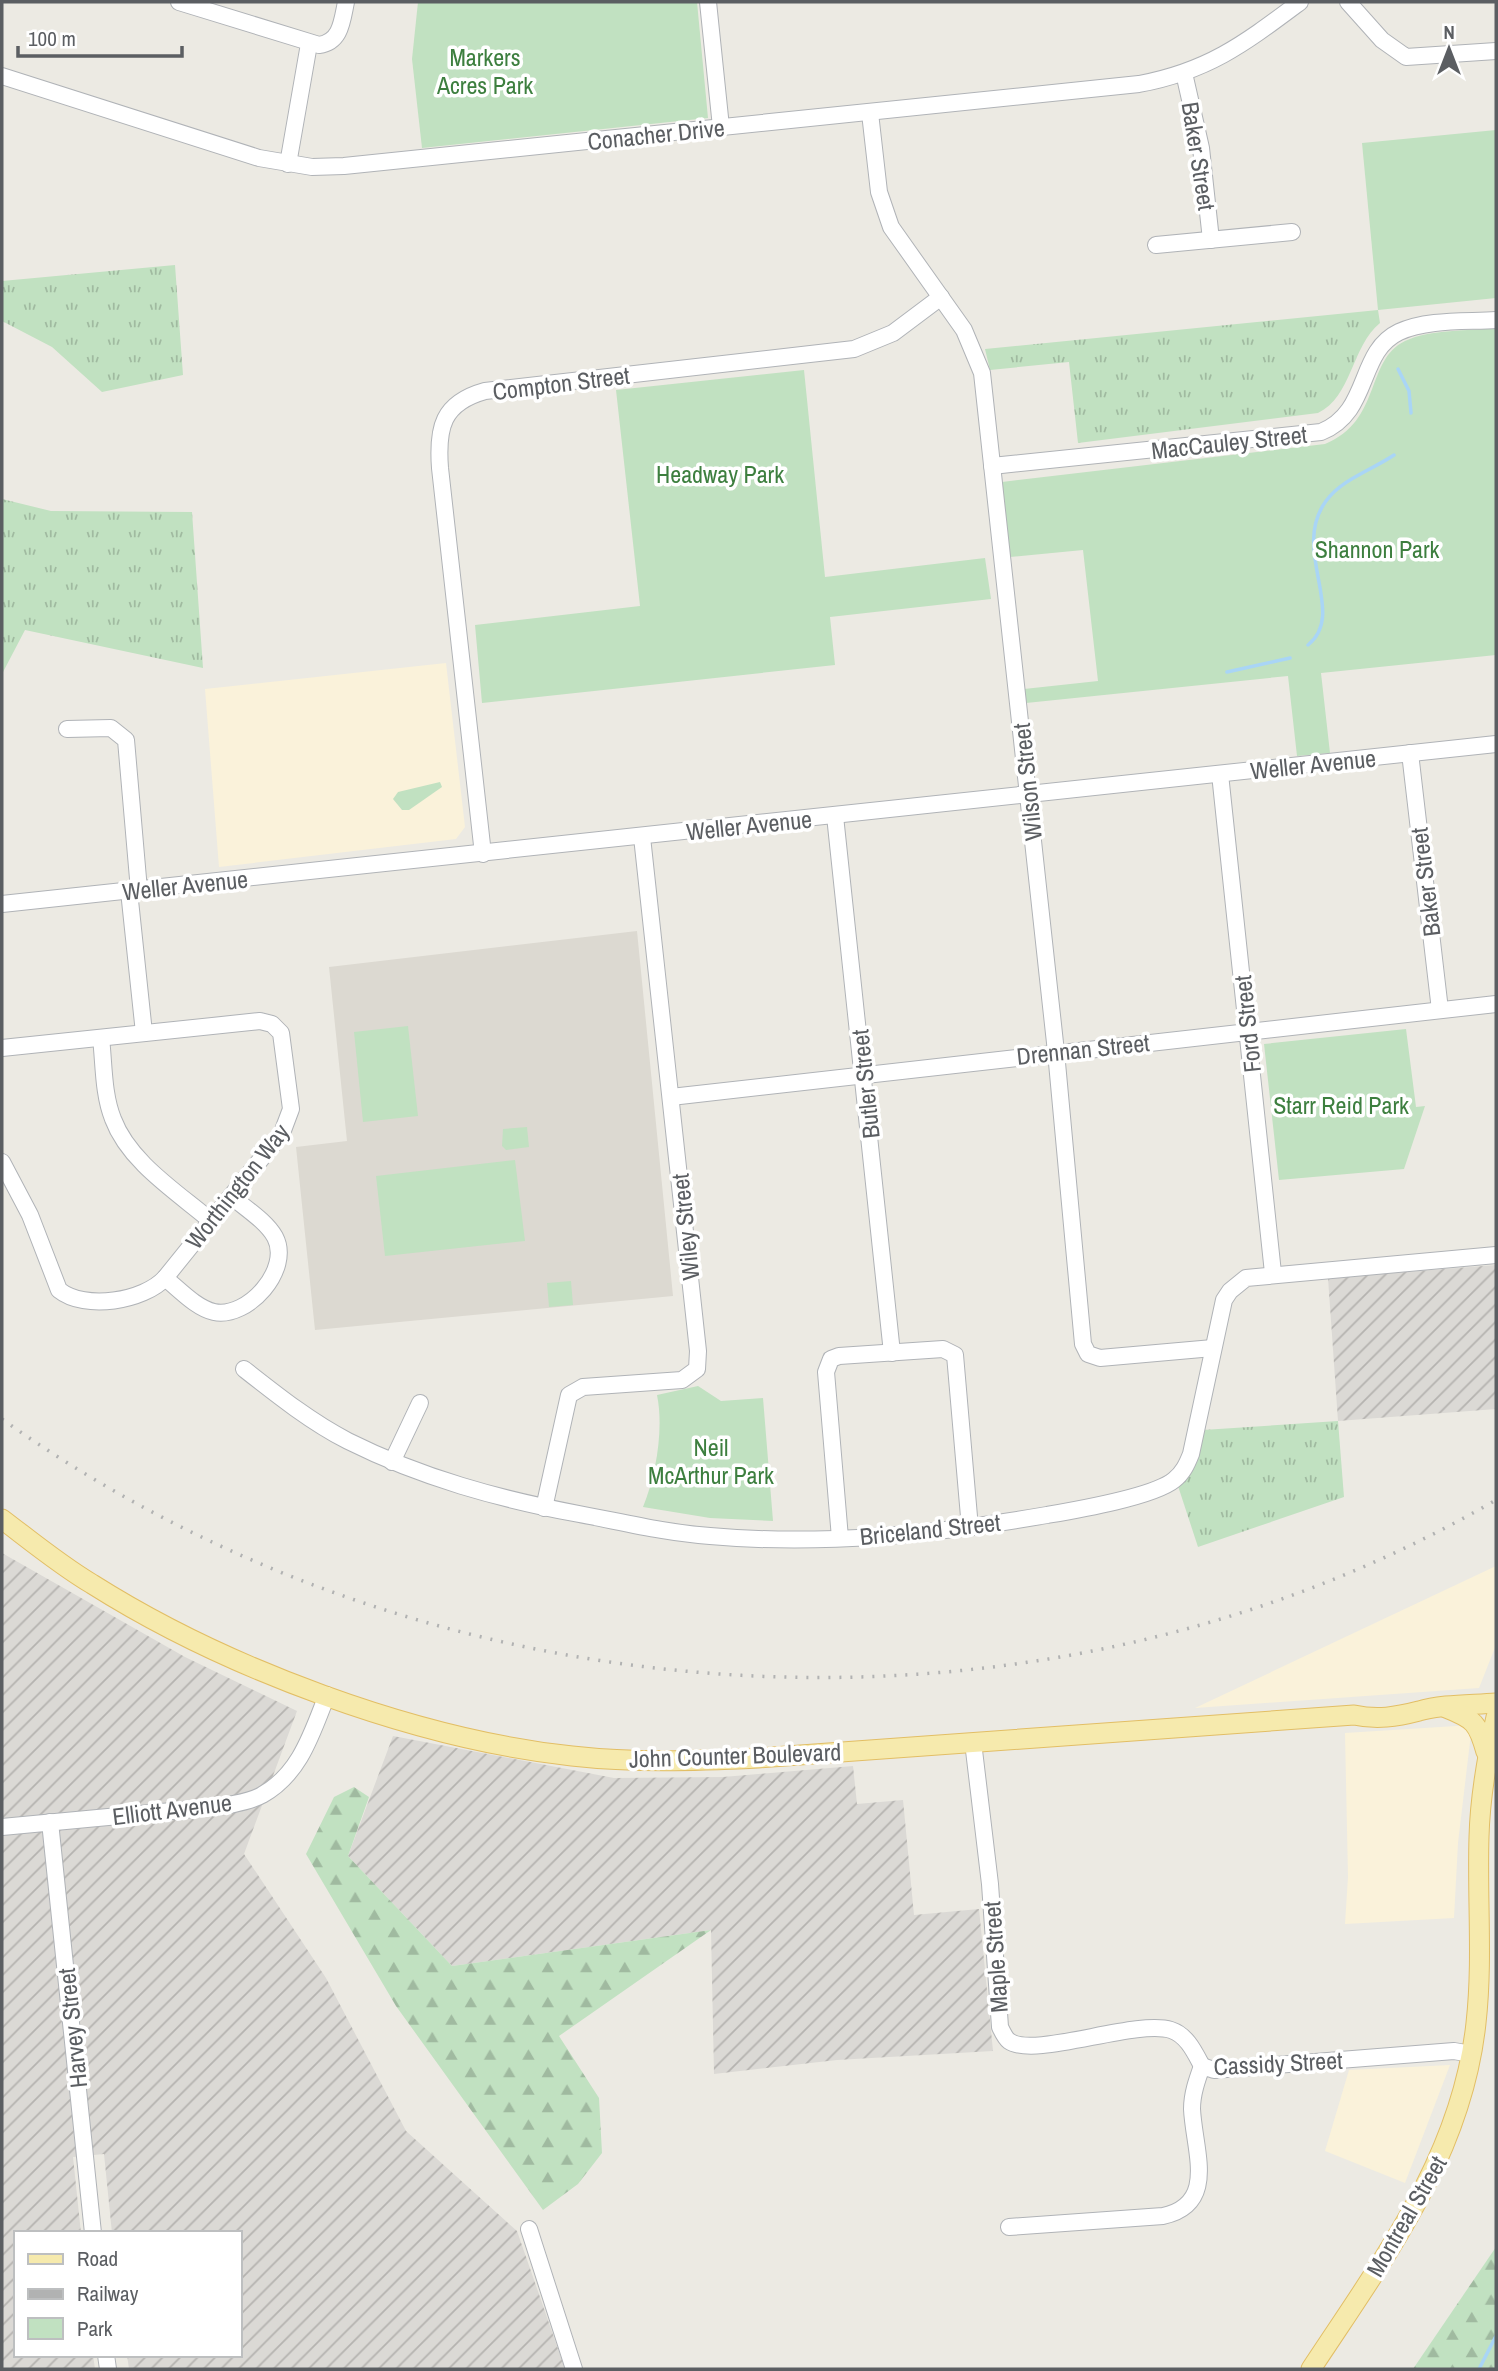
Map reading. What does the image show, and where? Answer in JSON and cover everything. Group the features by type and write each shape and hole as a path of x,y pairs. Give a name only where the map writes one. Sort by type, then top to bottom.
{"main road":[{"name":"John Counter Boulevard","path":"2,1519 90,1584 141,1613 203,1646 327,1695 413,1724 484,1742 617,1760 672,1762 758,1758 1354,1715 1367,1708 1405,1706 1420,1710 1496,1703"},
{"path":"1446,1708 1466,1716 1479,1728 1487,1757"},
{"name":"Montreal Street","path":"1311,2369 1427,2189 1453,2125 1471,2054 1478,1999 1479,1835 1487,1757 1496,1717"}],"street":[{"path":"179,2 318,46 333,41 346,2"},
{"path":"708,2 721,127"},
{"name":"Conacher Drive","path":"2,76 259,158 288,164 344,166 1139,84 1184,73 1239,48 1300,2"},
{"path":"1348,2 1382,40 1406,57 1496,51"},
{"path":"288,164 309,44"},
{"name":"Baker Street","path":"1184,73 1201,148 1211,240"},
{"name":"Wilson Street","path":"870,113 882,209 891,227 972,343 978,358 1056,1052 1083,1344 1088,1354 1100,1358 1213,1348"},
{"path":"1156,245 1292,232"},
{"name":"Compton Street","path":"483,854 440,468 441,429 448,413 467,396 485,391 854,349 893,333 942,298"},
{"name":"MacCauley Street","path":"992,466 1321,432 1338,424 1351,410 1374,357 1389,338 1420,326 1496,320"},
{"path":"67,729 111,727 126,740 144,1033"},
{"name":"Weller Avenue","path":"2,904 1496,744"},
{"name":"Baker Street","path":"1410,753 1440,1010"},
{"name":"Ford Street","path":"1220,774 1273,1273"},
{"name":"Butler Street","path":"835,816 892,1353"},
{"name":"Wiley Street","path":"544,1508 569,1395 583,1387 682,1380 697,1369 698,1352 642,837"},
{"name":"Drennan Street","path":"671,1097 864,1073 1496,1004"},
{"name":"Worthington Way","path":"2,1048 260,1021 272,1024 281,1033 291,1109 289,1122 165,1278 156,1287 135,1296 96,1301 67,1296 53,1279 30,1215 2,1162"},
{"path":"101,1038 108,1101 119,1132 137,1157 211,1221"},
{"path":"165,1278 202,1307 228,1312 249,1303 274,1274 278,1249 273,1233 231,1196"},
{"name":"Briceland Street","path":"244,1369 305,1415 346,1440 392,1462 474,1492 544,1508 709,1536 840,1538 970,1528 1061,1513 1153,1491 1173,1481 1186,1468 1191,1454 1221,1310 1230,1291 1246,1278 1273,1273 1496,1255"},
{"path":"840,1538 827,1366 839,1356 943,1349 955,1355 970,1528"},
{"path":"392,1462 420,1403"},
{"name":"Elliott Avenue","path":"2,1827 225,1806 261,1796 280,1782 305,1752 327,1695"},
{"name":"Maple Street","path":"973,1742 990,1884 1000,2027 1008,2040 1020,2045 1038,2044 1123,2032 1172,2030 1189,2042 1202,2066"},
{"name":"Harvey Street","path":"50,1822 93,2231"},
{"name":"Cassidy Street","path":"1009,2227 1180,2213 1190,2204 1199,2184 1192,2107 1202,2066 1214,2070 1454,2051 1471,2054"},
{"path":"529,2229 574,2369"}],"shaded area":[{"path":"446,663 465,827 456,839 219,867 205,689"},
{"path":"637,931 673,1296 315,1330 296,1147 347,1141 329,967"},
{"path":"1496,1265 1496,1409 1338,1421 1328,1278"},
{"path":"2,1553 185,1657 297,1711 244,1854 326,1978 406,2131 517,2231 565,2369 129,2369 127,2357 242,2357 242,2231 112,2231 104,2154 73,2157 81,2231 14,2231 14,2357 93,2357 95,2369 2,2369"},
{"path":"1496,1566 1496,1645 1479,1688 1195,1708"},
{"path":"1472,1725 1458,1843 1454,1918 1345,1924 1348,1877 1345,1733"},
{"path":"393,1736 614,1778 723,1777 853,1766 857,1804 903,1800 914,1915 979,1909 993,2051 837,2060 714,2074 711,1930 452,1966 348,1856"},
{"path":"1450,2065 1405,2183 1325,2151 1349,2070"}],"green space":[{"name":"Markers Acres Park","path":"418,2 697,2 708,118 422,148 412,59"},
{"path":"1496,130 1496,298 1378,310 1362,143"},
{"path":"175,265 183,375 102,392 52,347 2,321 2,281"},
{"path":"1378,310 1380,323 1363,345 1345,384 1329,406 1318,413 1078,443 1069,362 990,370 985,349"},
{"name":"Shannon Park","path":"1496,328 1496,655 1321,673 1330,753 1297,756 1288,676 1026,703 1024,689 1098,681 1083,550 1010,557 1002,482 1325,444 1343,434 1356,421 1384,362 1392,350 1405,341 1438,332"},
{"name":"Headway Park","path":"804,370 825,577 985,558 991,599 830,617 835,665 482,703 475,625 640,606 616,390"},
{"path":"2,499 51,511 192,512 203,668 25,630 2,674"},
{"path":"440,782 442,787 409,810 402,810 393,799 398,792"},
{"path":"408,1026 418,1116 363,1122 354,1032"},
{"name":"Starr Reid Park","path":"1406,1029 1416,1107 1425,1106 1404,1169 1279,1180 1264,1044"},
{"path":"527,1127 529,1147 506,1150 502,1146 503,1129"},
{"path":"515,1160 525,1241 385,1256 376,1176"},
{"path":"571,1281 573,1305 549,1307 547,1283"},
{"name":"Neil McArthur Park","path":"698,1386 721,1401 763,1398 773,1521 710,1518 643,1507 658,1452 660,1422 657,1395"},
{"path":"1338,1421 1344,1497 1198,1547 1178,1486 1203,1430"},
{"path":"354,1787 369,1797 348,1856 452,1966 711,1930 559,2036 599,2098 602,2153 578,2184 543,2210 396,2006 306,1854 334,1797"},
{"path":"1496,2247 1496,2369 1413,2369"}],"waterway":[{"path":"1398,369 1409,391 1411,413"},
{"path":"1308,645 1319,632 1323,616 1315,560 1317,520 1326,501 1340,487 1394,455"},
{"path":"1227,672 1290,658"},
{"path":"1479,2369 1496,2336"}],"railway":[{"path":"2,1419 171,1522 352,1599 543,1650 738,1675 934,1673 1129,1643 1317,1586 1496,1500"}]}
